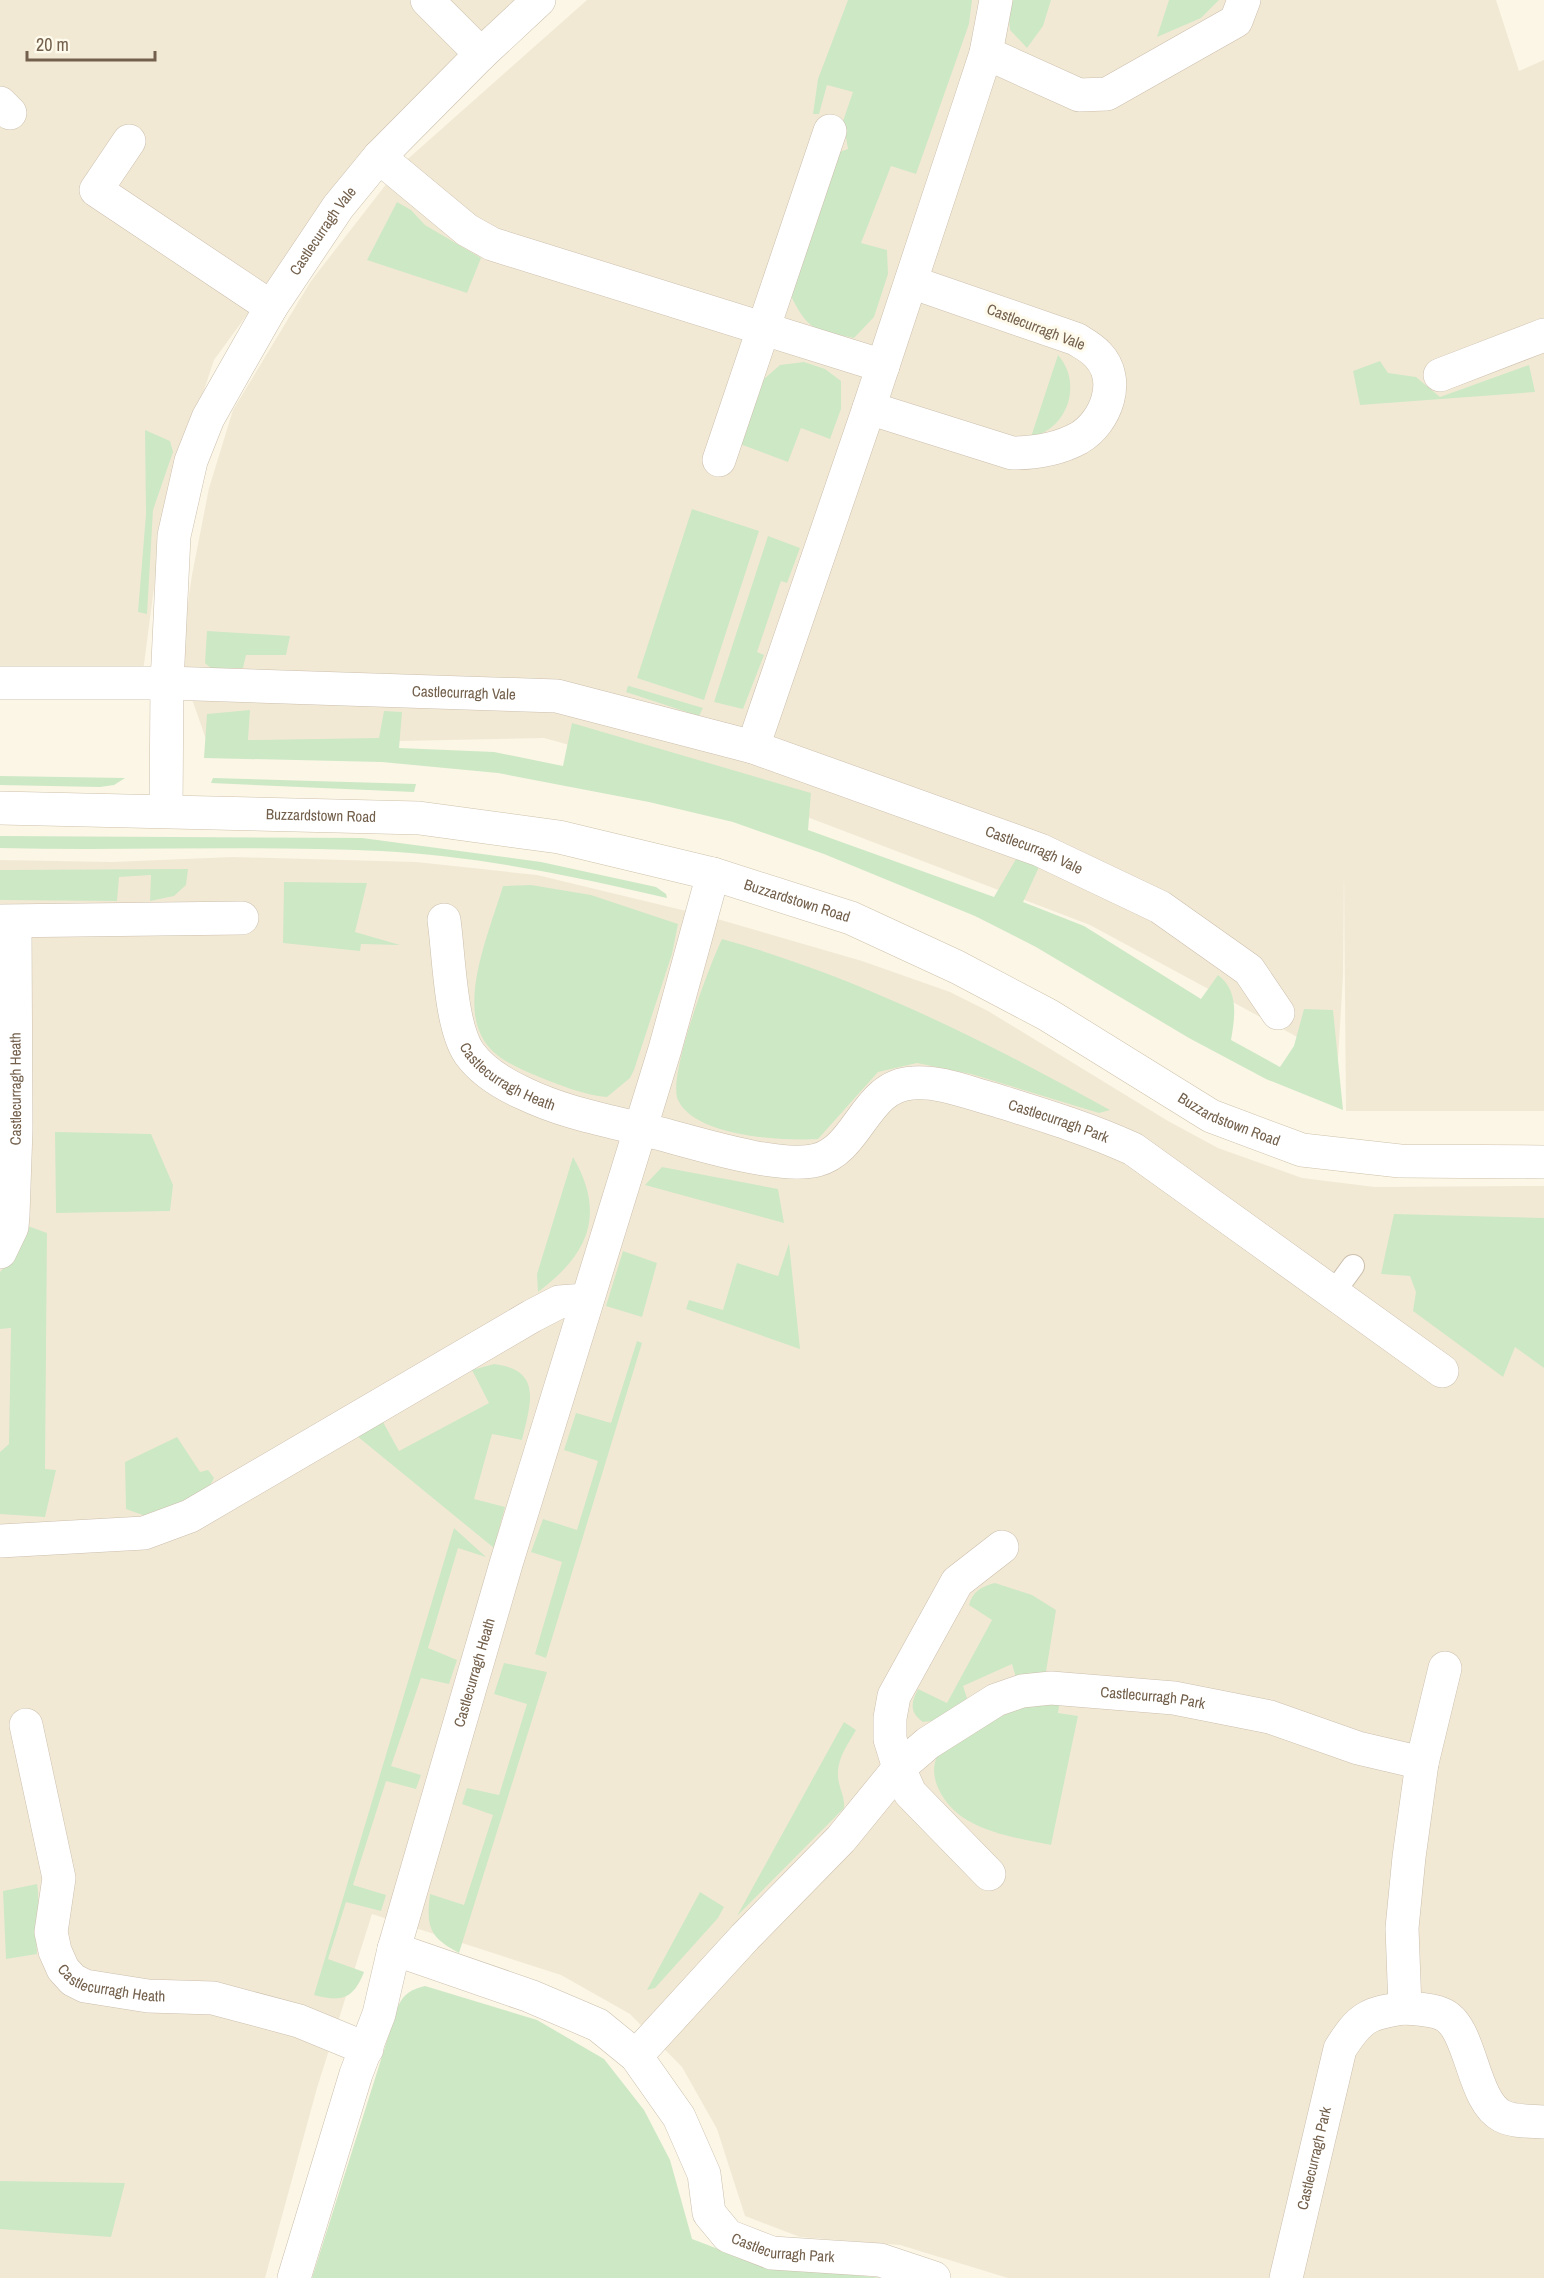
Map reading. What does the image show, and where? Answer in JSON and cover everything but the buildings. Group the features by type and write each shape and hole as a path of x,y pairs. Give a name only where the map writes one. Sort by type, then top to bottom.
{"street":[{"path":"427,0 481,54"},
{"name":"Castlecurragh Vale","path":"166,811 167,682 174,536 181,498 208,417 271,307 338,207 379,156 481,54 540,0"},
{"path":"753,747 869,408 986,52 996,0"},
{"path":"986,52 1079,95 1107,94 1236,21 1244,0"},
{"path":"719,460 830,131"},
{"path":"129,141 96,190 271,307"},
{"path":"379,156 459,224 492,244 883,366"},
{"name":"Castlecurragh Vale","path":"869,408 1012,453 1033,453 1080,437 1106,409 1109,384 1106,371 1100,356 1089,346 1076,339 911,282"},
{"path":"1440,375 1544,335"},
{"name":"Castlecurragh Vale","path":"0,683 167,682 557,696 753,747 1040,849 1160,907 1249,970 1278,1013"},
{"name":"Buzzardstown Road","path":"0,808 418,818 559,837 713,874 851,918 946,962 1048,1015 1211,1116 1302,1150 1400,1161 1544,1162"},
{"name":"Castlecurragh Heath","path":"294,2278 356,2074 367,2049 394,1949 586,1300 665,1049 713,874"},
{"name":"Castlecurragh Heath","path":"0,1252 12,1227 16,1128 8,921 242,918"},
{"name":"Castlecurragh Heath","path":"444,920 458,1028 469,1052 486,1071 522,1093 580,1116 640,1128"},
{"name":"Castlecurragh Park","path":"640,1128 720,1151 798,1162 815,1161 831,1155 843,1145 865,1114 885,1093 909,1083 933,1082 1090,1129 1133,1149 1442,1371"},
{"path":"0,1541 144,1533 190,1516 532,1316 559,1302 586,1300"},
{"path":"989,1874 910,1793 890,1738 890,1718 894,1696 957,1582 1002,1547"},
{"path":"1405,2008 1402,1928 1422,1762 1445,1668"},
{"name":"Castlecurragh Park","path":"636,2056 745,1937 842,1839 899,1768 928,1743 996,1700 1022,1691 1051,1688 1185,1700 1270,1717 1358,1748 1422,1762"},
{"name":"Castlecurragh Heath","path":"26,1725 59,1878 51,1932 55,1951 63,1970 73,1980 85,1986 148,1996 213,1998 299,2021 367,2049"},
{"name":"Castlecurragh Park","path":"394,1949 530,1996 598,2025 636,2056 679,2117 704,2174 709,2213 728,2236 772,2253 880,2260 934,2278"},
{"name":"Castlecurragh Park","path":"1286,2278 1340,2049 1361,2019 1375,2012 1405,2008 1441,2013 1449,2018 1462,2041 1491,2107 1502,2116 1513,2120 1544,2122"}],"lane":[{"path":"1334,1292 1353,1266"}],"shaded area":[{"path":"0,0 523,0 358,163 214,360 164,511 143,672 0,676"},
{"path":"587,0 1496,0 1519,71 1544,60 1544,1111 1346,1111 1344,876 1343,976 1338,1059 1090,925 747,794 544,738 208,745 179,662 192,575 209,488 233,410 311,281 401,165"},
{"path":"233,857 416,862 537,875 707,916 862,961 950,992 988,1011 1168,1121 1218,1148 1302,1178 1375,1187 1544,1186 1544,2278 1008,2278 900,2245 800,2237 745,2216 717,2129 682,2067 630,2014 561,1975 372,1914 317,2088 265,2278 0,2278 0,860 112,862"}],"green space":[{"path":"848,0 972,0 969,24 916,174 891,166 861,243 887,250 888,274 874,317 854,338 814,327 802,315 790,294 833,154 848,149 843,121 853,92 827,85 819,114 813,114 818,79"},
{"path":"1007,0 1051,0 1043,26 1027,48 1010,30"},
{"path":"1169,0 1219,0 1201,18 1157,37"},
{"path":"397,202 411,210 425,225 481,258 467,293 367,260"},
{"path":"1058,355 1066,366 1070,378 1068,404 1054,425 1031,437"},
{"path":"1380,361 1388,373 1416,377 1440,397 1529,365 1535,392 1360,405 1353,371"},
{"path":"804,362 825,369 841,381 841,409 830,439 801,428 788,462 740,444 764,379 780,365"},
{"path":"145,430 170,441 173,452 153,510 147,614 138,612 146,514"},
{"path":"692,509 759,531 704,700 637,678"},
{"path":"768,536 800,548 787,583 781,581 757,652 764,655 743,709 714,702"},
{"path":"207,631 290,636 286,655 246,655 243,668 212,669 205,663"},
{"path":"628,686 703,708 699,716 626,692"},
{"path":"250,710 248,740 379,738 384,711 402,712 399,748 494,752 563,766 572,723 811,793 808,830 994,897 1016,859 1039,867 1023,902 1084,926 1201,999 1218,975 1225,981 1234,1004 1231,1040 1280,1067 1294,1046 1304,1009 1333,1010 1343,1110 1266,1079 1189,1038 1036,947 975,916 824,854 733,822 649,802 498,773 382,762 204,758 207,714"},
{"path":"0,776 125,778 114,785 100,787 0,785"},
{"path":"213,778 416,784 414,792 211,783"},
{"path":"0,836 362,838 541,862 656,887 666,894 667,898 525,868 453,857 381,851 286,848 0,848"},
{"path":"188,869 186,885 174,896 150,901 151,875 119,877 117,901 0,900 0,870"},
{"path":"284,882 367,883 355,932 400,945 361,944 360,951 283,943"},
{"path":"531,885 591,895 678,924 672,954 634,1070 630,1078 607,1097 563,1086 506,1061 486,1044 476,1021 474,1002 480,962 503,886"},
{"path":"722,939 823,972 921,1013 1017,1060 1110,1110 1099,1113 971,1074 917,1063 878,1072 818,1139 784,1139 741,1134 702,1122 687,1112 678,1100 676,1088 691,1020"},
{"path":"55,1132 151,1134 173,1185 170,1211 56,1213"},
{"path":"573,1157 589,1197 590,1215 587,1232 570,1263 538,1292 537,1274"},
{"path":"662,1167 778,1189 784,1223 645,1185"},
{"path":"1394,1214 1544,1218 1544,1368 1515,1347 1503,1377 1413,1311 1416,1292 1410,1276 1381,1274"},
{"path":"28,1226 47,1233 45,1469 56,1470 45,1517 0,1514 0,1452 9,1444 11,1328 0,1329 0,1272 15,1256"},
{"path":"789,1243 800,1349 686,1309 689,1300 723,1310 737,1263 778,1276"},
{"path":"623,1251 657,1263 642,1317 606,1306"},
{"path":"637,1341 642,1343 546,1658 535,1654 562,1562 531,1552 543,1519 577,1530 598,1461 564,1450 576,1413 611,1423"},
{"path":"494,1364 521,1373 527,1381 530,1402 522,1440 492,1434 474,1499 505,1507 494,1548 357,1436 383,1422 399,1451 489,1403 472,1370"},
{"path":"177,1437 200,1472 208,1470 214,1478 209,1486 203,1493 187,1503 151,1518 126,1509 125,1462"},
{"path":"454,1528 486,1557 458,1548 428,1648 457,1660 449,1684 421,1678 391,1766 421,1775 416,1789 386,1781 353,1885 386,1895 381,1911 346,1902 328,1959 364,1972 355,1988 345,1997 332,1998 314,1995"},
{"path":"995,1583 1032,1595 1056,1610 1045,1678 1017,1681 1012,1664 963,1686 968,1701 932,1721 923,1722 913,1711 918,1689 947,1703 992,1620 969,1605 970,1600 978,1590"},
{"path":"504,1663 547,1672 459,1953 441,1942 432,1930 429,1915 430,1894 464,1905 493,1815 462,1804 467,1788 499,1795 527,1704 494,1694"},
{"path":"1060,1700 1058,1713 1078,1716 1051,1845 987,1829 958,1814 943,1796 934,1776 938,1755 946,1745 1010,1709"},
{"path":"844,1722 856,1730 844,1751 838,1769 844,1808 737,1916"},
{"path":"37,1884 37,1954 6,1959 3,1891"},
{"path":"700,1892 724,1907 718,1918 655,1988 647,1990"},
{"path":"425,1986 537,2020 604,2059 644,2110 670,2160 692,2239 760,2265 882,2278 312,2278 397,2009 408,1993"},
{"path":"0,2181 125,2183 111,2237 0,2229"}]}
